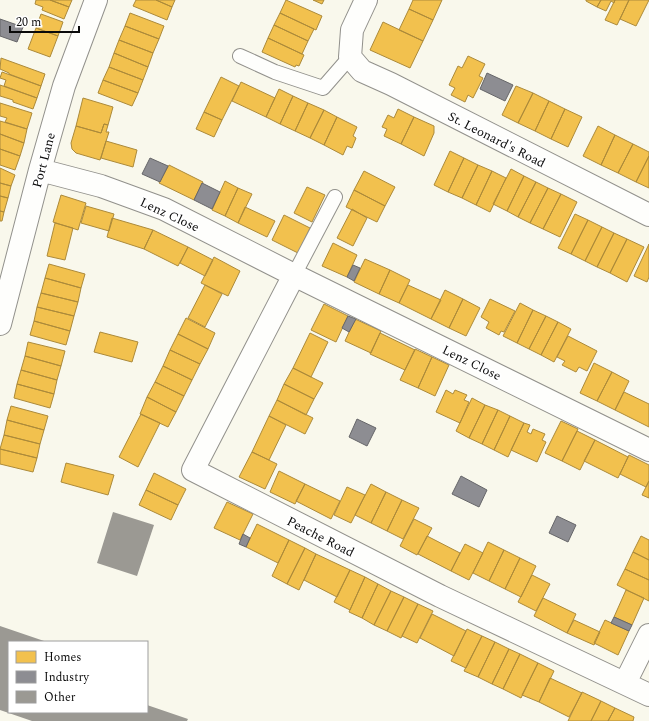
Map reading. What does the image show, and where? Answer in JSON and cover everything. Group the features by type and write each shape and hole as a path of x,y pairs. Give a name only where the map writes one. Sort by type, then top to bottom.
{"street":[{"name":"Port Lane","path":"0,324 4,289 64,86 96,0"},
{"path":"350,57 352,30 366,0"},
{"name":"St. Leonard's Road","path":"350,57 362,71 391,84 649,215"},
{"name":"Lenz Close","path":"40,170 101,186 164,209 294,275 649,450"},
{"name":"Peache Road","path":"294,275 193,470 440,596 649,695"},
{"path":"624,683 649,635"}],"lane":[{"path":"240,56 275,72 323,88 350,57"},
{"path":"294,275 335,197"}],"building: Homes":[{"path":"36,0 50,0 69,7 64,19 42,10 43,7 35,4"},
{"path":"50,0 72,0 69,7"},
{"path":"136,0 156,0 172,7 167,20 133,6"},
{"path":"156,0 175,0 172,7"},
{"path":"286,0 322,16 316,30 280,13"},
{"path":"313,0 324,0 322,4"},
{"path":"413,0 442,0 433,20 409,9"},
{"path":"586,0 601,0 597,7"},
{"path":"601,0 615,0 614,3 611,1 606,11 597,7"},
{"path":"615,0 629,0 617,25 605,20"},
{"path":"629,0 649,0 636,26 620,19"},
{"path":"409,9 433,20 423,41 399,30"},
{"path":"130,13 164,26 159,39 125,26"},
{"path":"280,13 314,29 308,41 274,25"},
{"path":"41,14 63,22 58,36 36,28"},
{"path":"383,22 423,41 410,68 370,50"},
{"path":"274,25 308,41 302,54 268,38"},
{"path":"125,26 159,39 153,53 119,40"},
{"path":"36,28 58,36 50,57 28,49"},
{"path":"268,38 304,55 299,66 296,65 295,67 262,52"},
{"path":"119,40 153,53 148,67 114,53"},
{"path":"114,53 148,67 143,80 109,67"},
{"path":"468,56 485,64 479,76 483,78 473,98 468,95 465,102 451,95 455,88 449,85 458,66 462,68"},
{"path":"1,58 45,74 41,86 0,69"},
{"path":"109,67 143,80 138,93 103,80"},
{"path":"2,72 41,86 37,98 4,86 6,80 0,78"},
{"path":"221,77 239,86 222,120 204,112"},
{"path":"103,80 138,93 132,106 98,93"},
{"path":"241,82 275,98 266,117 232,101"},
{"path":"0,85 37,98 33,109 0,96"},
{"path":"516,86 533,93 518,123 502,115"},
{"path":"279,89 293,96 280,124 266,117"},
{"path":"533,93 549,101 535,131 518,123"},
{"path":"293,96 308,103 295,131 280,124"},
{"path":"83,98 113,107 108,125 104,124 101,133 76,126"},
{"path":"549,101 565,109 551,139 535,131"},
{"path":"0,103 32,113 27,129 5,122 7,118 0,116"},
{"path":"308,103 324,110 310,138 295,131"},
{"path":"398,109 414,117 401,144 384,136 387,129 382,127 388,115 394,118"},
{"path":"565,109 582,117 568,147 551,139"},
{"path":"324,110 337,117 324,145 310,138"},
{"path":"204,112 222,120 214,137 196,129"},
{"path":"337,117 357,127 353,136 356,138 352,148 347,146 343,155 324,145"},
{"path":"414,117 434,126 434,133 424,156 401,144"},
{"path":"0,121 27,129 24,143 0,134"},
{"path":"104,124 108,125 106,132 109,132 100,160 76,153 72,149 71,143 76,126 101,133"},
{"path":"598,126 615,135 601,165 583,156"},
{"path":"0,134 24,143 20,156 0,149"},
{"path":"615,135 633,144 618,173 601,165"},
{"path":"106,141 137,150 133,167 101,158"},
{"path":"633,144 649,152 649,156 636,182 618,173"},
{"path":"0,149 20,156 15,170 0,165"},
{"path":"450,151 464,158 448,192 434,185"},
{"path":"649,156 649,188 636,182"},
{"path":"464,158 478,165 462,198 448,192"},
{"path":"169,165 203,182 194,200 159,183"},
{"path":"478,165 492,171 476,205 462,198"},
{"path":"0,168 15,175 11,186 0,183"},
{"path":"511,169 524,176 507,211 493,204"},
{"path":"364,171 395,187 385,206 354,190"},
{"path":"492,171 506,178 490,212 476,205"},
{"path":"524,176 536,182 518,217 507,211"},
{"path":"225,181 238,188 225,216 212,210"},
{"path":"536,182 548,188 530,223 518,217"},
{"path":"0,183 11,186 8,198 0,196"},
{"path":"307,187 325,195 312,222 294,213"},
{"path":"238,188 252,194 238,223 225,216"},
{"path":"548,188 561,194 543,229 530,223"},
{"path":"354,190 385,206 377,222 346,207"},
{"path":"561,194 577,202 560,237 543,229"},
{"path":"61,195 86,203 78,230 53,222"},
{"path":"0,196 8,198 4,212 0,211"},
{"path":"86,206 114,214 109,231 81,223"},
{"path":"245,207 275,221 267,237 238,223"},
{"path":"352,209 367,218 353,246 337,238"},
{"path":"0,211 4,212 2,221 0,221"},
{"path":"575,214 588,220 571,254 558,248"},
{"path":"284,215 310,228 298,253 272,240"},
{"path":"112,218 153,230 144,249 107,237"},
{"path":"588,220 602,227 585,261 571,254"},
{"path":"55,223 73,228 65,260 47,256"},
{"path":"602,227 614,233 597,267 585,261"},
{"path":"153,230 188,247 178,266 144,249"},
{"path":"614,233 627,239 610,273 597,267"},
{"path":"627,239 644,247 627,282 610,273"},
{"path":"333,243 357,255 347,277 322,266"},
{"path":"649,244 649,277 647,282 634,276"},
{"path":"188,247 213,260 205,276 180,263"},
{"path":"214,257 240,271 228,296 201,283"},
{"path":"365,259 390,270 379,294 354,282"},
{"path":"49,264 85,274 81,288 45,278"},
{"path":"390,270 410,280 399,303 379,294"},
{"path":"45,278 81,288 78,302 41,293"},
{"path":"205,285 222,294 205,327 188,318"},
{"path":"408,285 441,300 431,319 399,303"},
{"path":"445,290 463,299 449,328 431,319"},
{"path":"41,293 78,302 74,316 37,307"},
{"path":"463,299 480,308 466,336 449,328"},
{"path":"490,299 515,311 504,332 501,331 499,335 486,328 489,322 481,317"},
{"path":"520,303 533,310 517,343 503,336"},
{"path":"324,304 348,316 336,342 311,330"},
{"path":"37,307 74,316 70,331 34,321"},
{"path":"533,310 546,316 529,349 517,343"},
{"path":"546,316 558,322 541,355 529,349"},
{"path":"186,318 215,333 208,349 178,334"},
{"path":"355,319 381,331 371,353 345,341"},
{"path":"34,321 70,331 66,345 30,335"},
{"path":"558,322 571,329 554,362 541,355"},
{"path":"100,332 138,342 132,362 94,352"},
{"path":"310,333 328,342 311,377 293,368"},
{"path":"380,333 415,350 405,370 370,354"},
{"path":"178,334 208,349 200,364 170,350"},
{"path":"568,336 597,351 587,371 579,367 576,372 562,365 565,361 557,357"},
{"path":"28,342 65,351 61,366 25,356"},
{"path":"415,349 432,357 418,388 400,380"},
{"path":"170,350 200,364 192,380 163,366"},
{"path":"25,356 61,366 57,380 21,370"},
{"path":"432,357 449,365 435,396 418,388"},
{"path":"594,363 612,372 597,401 580,393"},
{"path":"163,366 192,380 184,396 155,382"},
{"path":"293,368 323,383 314,399 284,384"},
{"path":"21,370 57,380 54,394 17,384"},
{"path":"612,372 629,381 615,410 597,401"},
{"path":"155,382 184,396 176,412 147,397"},
{"path":"17,384 54,394 50,408 14,398"},
{"path":"284,384 314,399 306,415 277,400"},
{"path":"446,390 453,394 455,390 467,395 464,400 469,402 460,423 436,412"},
{"path":"624,392 649,404 649,427 615,410"},
{"path":"147,397 176,412 168,427 140,414"},
{"path":"472,398 485,405 469,438 456,431"},
{"path":"277,400 313,418 305,434 269,416"},
{"path":"485,405 498,410 482,444 469,438"},
{"path":"11,406 48,416 44,430 7,420"},
{"path":"498,410 510,416 494,450 482,444"},
{"path":"141,414 160,423 138,467 119,457"},
{"path":"269,416 286,425 269,460 252,452"},
{"path":"510,416 524,423 508,457 494,450"},
{"path":"7,420 44,430 40,444 4,435"},
{"path":"561,421 578,429 562,461 545,453"},
{"path":"524,423 530,425 527,432 531,434 533,429 545,434 542,440 546,442 537,462 511,450"},
{"path":"577,431 595,440 580,470 562,461"},
{"path":"4,435 40,444 37,458 0,449"},
{"path":"595,440 628,457 618,478 584,461"},
{"path":"0,449 37,458 33,472 0,464"},
{"path":"252,452 277,464 265,489 239,477"},
{"path":"629,455 649,465 649,481 646,487 620,474"},
{"path":"66,463 114,475 108,495 61,482"},
{"path":"279,471 305,484 295,504 270,492"},
{"path":"154,473 186,489 178,505 146,490"},
{"path":"649,481 649,498 642,495"},
{"path":"305,484 340,501 331,519 296,501"},
{"path":"371,484 386,492 371,523 355,515"},
{"path":"347,487 365,495 351,523 334,515"},
{"path":"146,490 178,505 171,520 139,505"},
{"path":"386,492 402,500 387,531 371,523"},
{"path":"402,500 419,508 403,539 387,531"},
{"path":"227,502 253,514 240,540 214,528"},
{"path":"414,519 432,528 417,555 400,546"},
{"path":"257,524 289,540 278,563 246,547"},
{"path":"427,536 460,553 451,571 418,554"},
{"path":"641,536 649,540 649,560 633,552"},
{"path":"289,540 305,548 287,584 272,576"},
{"path":"488,542 504,550 489,581 473,573"},
{"path":"465,544 483,553 469,580 451,571"},
{"path":"305,548 316,554 299,590 287,584"},
{"path":"504,550 520,558 505,589 489,581"},
{"path":"633,552 649,560 649,580 625,569"},
{"path":"316,554 350,570 337,597 304,580"},
{"path":"520,558 536,566 521,597 505,589"},
{"path":"625,569 649,580 649,601 617,585"},
{"path":"350,570 365,577 350,610 334,602"},
{"path":"532,575 550,584 536,611 518,602"},
{"path":"365,577 378,584 362,618 349,612"},
{"path":"378,584 391,591 374,625 362,618"},
{"path":"626,590 644,598 632,625 614,617"},
{"path":"391,591 404,597 387,631 374,625"},
{"path":"404,597 418,604 401,638 387,631"},
{"path":"543,598 576,614 567,633 534,616"},
{"path":"418,604 433,611 417,643 402,636"},
{"path":"432,614 466,631 454,656 420,638"},
{"path":"574,620 600,632 594,645 567,633"},
{"path":"605,620 629,631 618,655 594,643"},
{"path":"467,629 482,636 466,668 451,661"},
{"path":"482,636 495,642 478,677 464,671"},
{"path":"495,642 509,649 492,684 478,677"},
{"path":"509,649 520,654 503,689 492,684"},
{"path":"520,654 538,663 521,698 503,689"},
{"path":"538,663 554,671 539,702 522,695"},
{"path":"550,678 582,693 569,717 539,702"},
{"path":"582,692 601,701 591,721 568,721"},
{"path":"601,701 615,708 608,721 591,721"},
{"path":"615,708 634,717 633,721 608,721"}],"building: Industry":[{"path":"0,19 23,27 17,42 0,36"},
{"path":"487,73 513,85 505,101 480,89"},
{"path":"150,158 168,166 160,182 142,174"},
{"path":"202,183 220,192 212,209 194,200"},
{"path":"353,265 360,268 354,281 347,277"},
{"path":"348,316 356,319 349,332 342,328"},
{"path":"357,419 376,428 367,446 349,437"},
{"path":"461,476 487,490 479,507 452,494"},
{"path":"557,516 576,525 568,542 549,533"},
{"path":"243,534 250,538 246,547 239,544"},
{"path":"614,617 632,625 629,631 611,623"}],"building: Other":[{"path":"113,512 154,525 137,576 97,563"},
{"path":"0,626 44,641 8,641 8,713 0,710"},
{"path":"148,705 188,719 187,721 32,721 9,713 148,713"}]}
